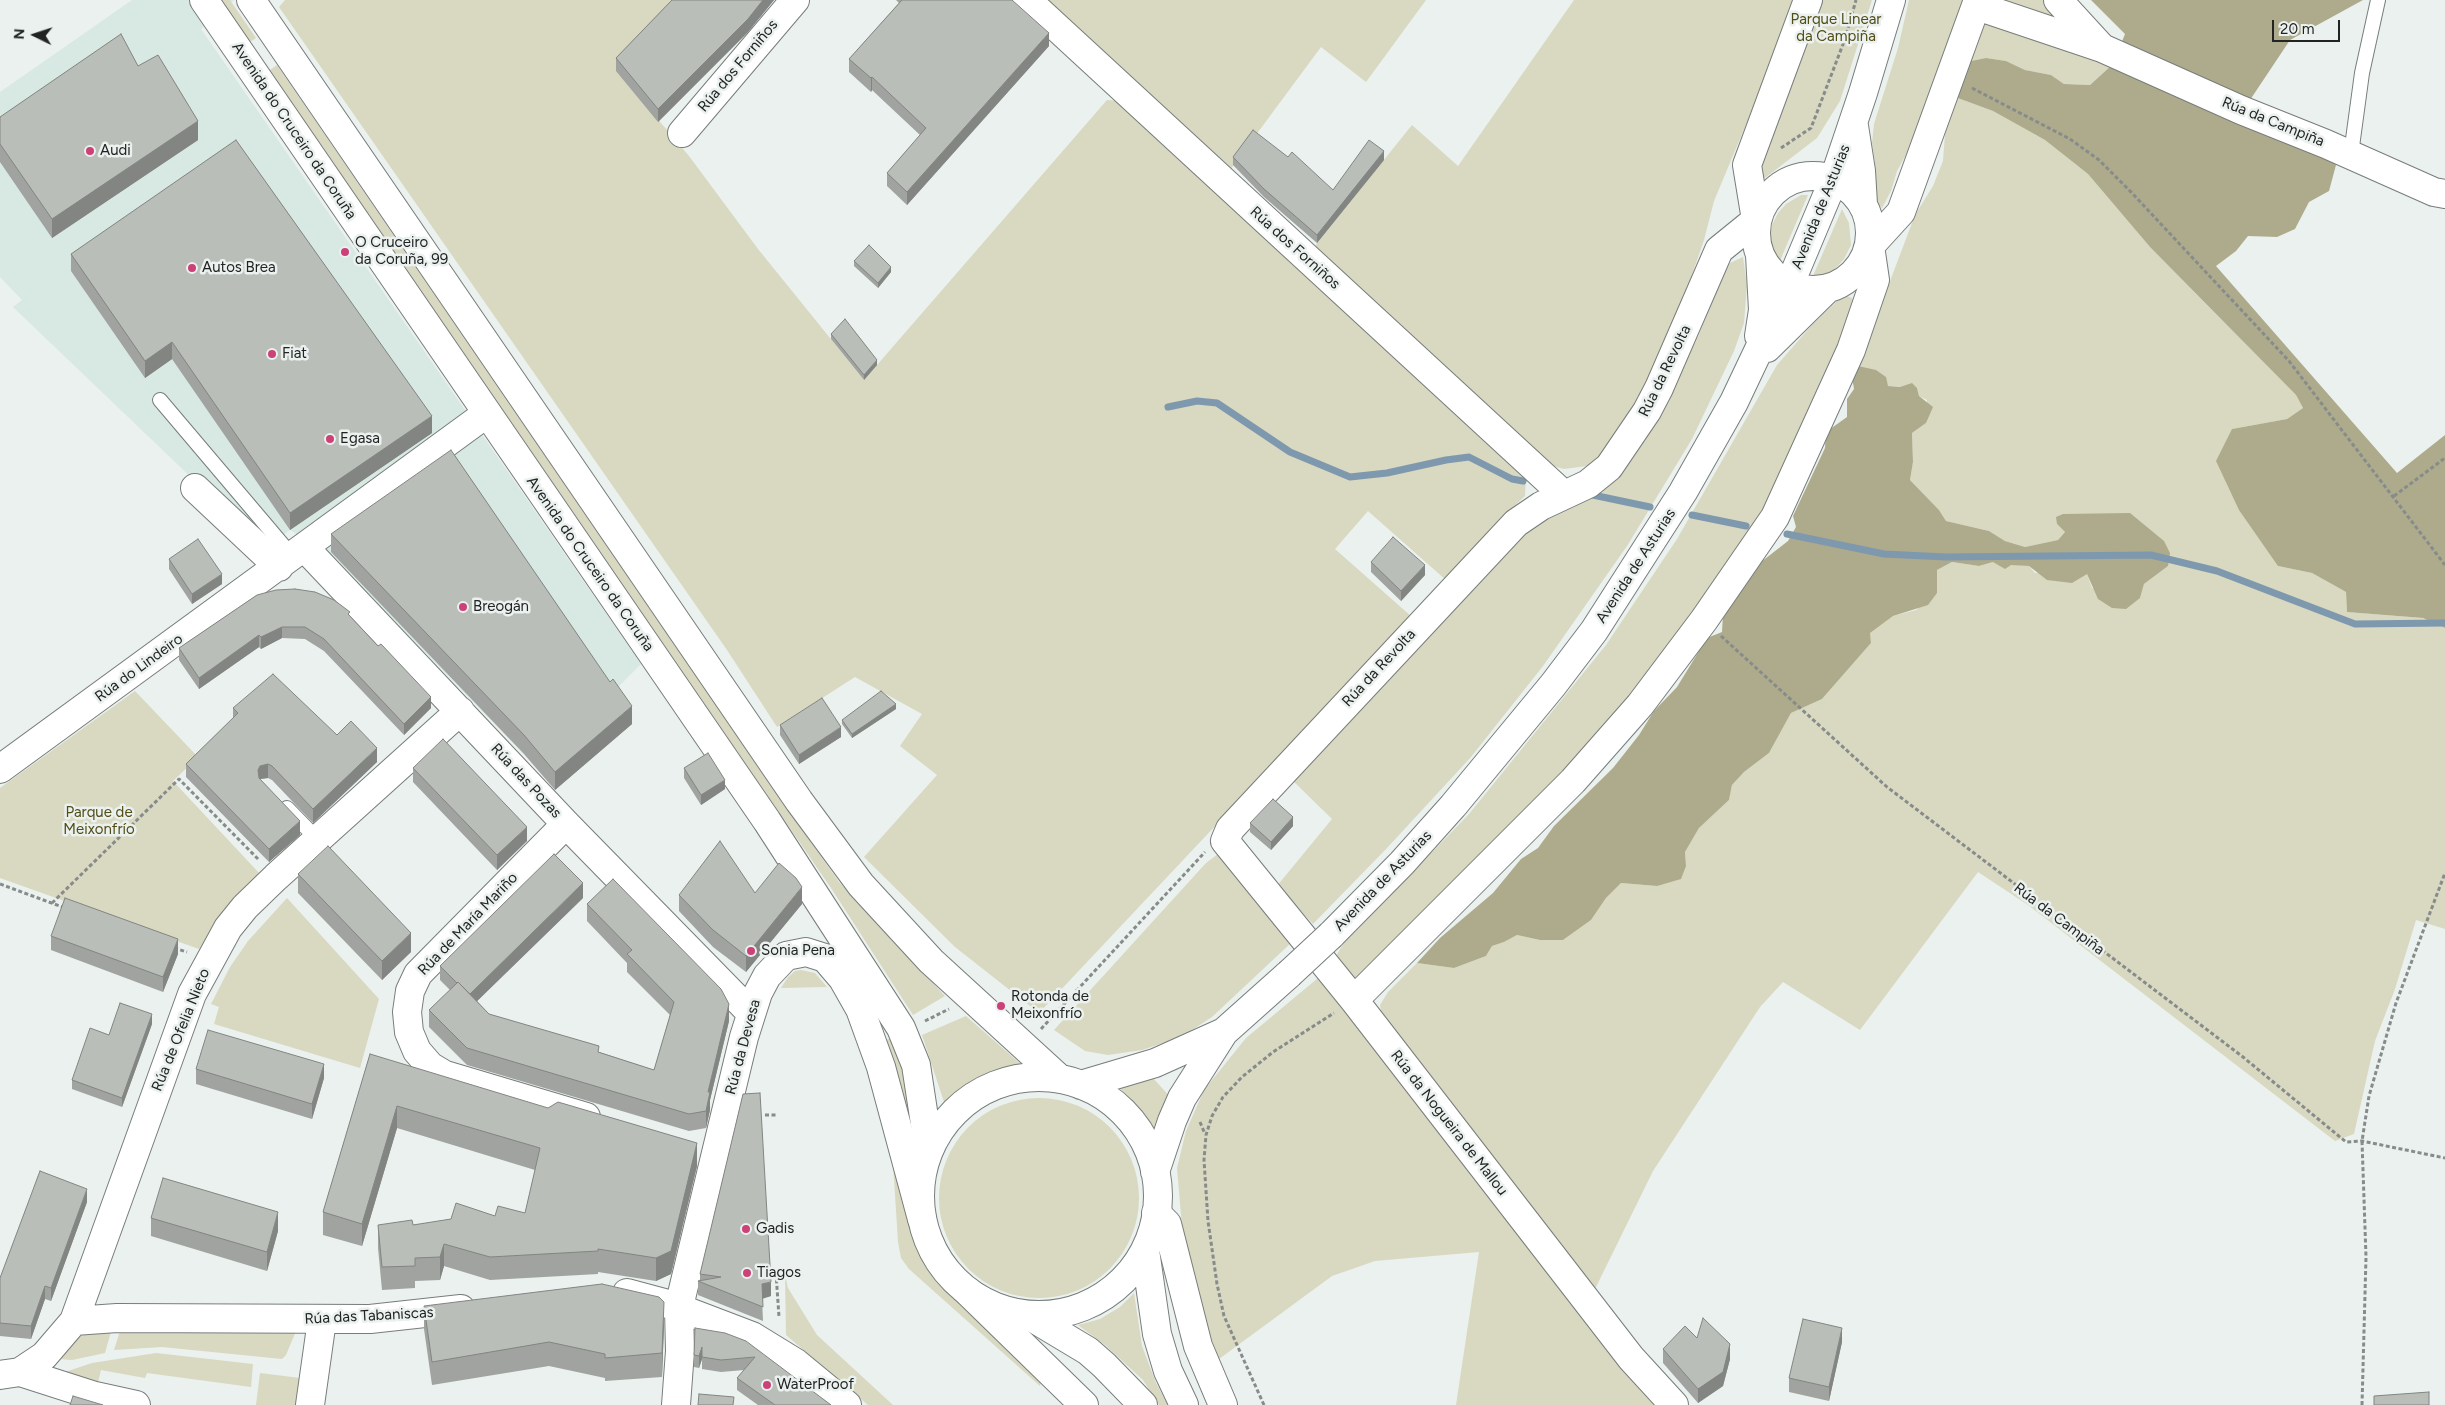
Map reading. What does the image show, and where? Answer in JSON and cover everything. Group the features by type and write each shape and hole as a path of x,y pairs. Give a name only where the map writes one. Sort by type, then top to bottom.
{"street":[{"name":"Avenida do Cruceiro da Coruña","path":"204,0 486,414 767,821 901,1028 916,1065 929,1150"},
{"name":"Rúa dos Forniños","path":"682,133 795,0"},
{"name":"Rúa dos Forniños","path":"1027,0 1564,495"},
{"path":"1808,0 1747,165 1756,220 1756,242 1760,256 1765,266 1780,281 1789,286 1810,291 1826,290 1845,282 1858,270 1870,246 1901,212 1978,3"},
{"name":"Avenida de Asturias","path":"1155,1172 1172,1121 1182,1098 1224,1032 1331,935 1402,863 1512,737 1594,631 1683,492 1755,360 1789,286 1834,179 1891,0"},
{"name":"Rúa da Campiña","path":"2058,0 2102,48"},
{"path":"256,2 804,809 861,885 931,961 1026,1047 1070,1082 1101,1095 1123,1112 1144,1140 1155,1172 1158,1192 1156,1213 1150,1241 1129,1275 1114,1289 1092,1303 1075,1310 1045,1316 1001,1310 966,1291"},
{"name":"Rúa da Campiña","path":"1978,3 2102,48 2241,110 2350,154 2434,192 2445,194"},
{"path":"1806,176 1853,122"},
{"path":"1354,1000 1573,781 1640,705 1704,620 1775,517 1851,350 1875,280 1870,246 1870,226 1863,204 1861,171 1853,122"},
{"path":"1756,220 1765,200 1780,186 1806,176 1834,179 1854,193 1863,204"},
{"name":"Rúa da Revolta","path":"1225,841 1230,829 1516,522 1541,506 1588,484 1610,467 1647,411 1659,388 1719,250 1756,220"},
{"path":"1755,360 1763,310 1760,256"},
{"path":"1755,360 1826,290"},
{"name":"Rúa do Lindeiro","path":"0,769 486,414"},
{"path":"195,488 292,557"},
{"name":"Rúa das Pozas","path":"292,557 460,711 566,824 750,1012"},
{"name":"Rúa de Ofelia Nieto","path":"74,1321 188,1002 208,960 236,917 276,877 325,848 460,711"},
{"name":"Rúa de María Mariño","path":"566,824 418,974 410,991 409,1032 417,1051 430,1066 445,1075 614,1125"},
{"name":"Rúa da Nogueira de Mallou","path":"1225,841 1354,1000 1625,1350 1674,1405"},
{"name":"Rúa da Devesa","path":"676,1405 680,1351 680,1309 750,1012 767,976 786,956 799,952 813,953 833,965 850,991 871,1038 922,1219"},
{"name":"Avenida de Asturias","path":"1070,1082 1155,1063 1224,1032"},
{"path":"1070,1082 1024,1078 1000,1084 983,1091 952,1115 929,1150 920,1195 922,1219 928,1240 942,1265 966,1291 1084,1405"},
{"path":"689,1146 715,1155"},
{"path":"1156,1213 1167,1224 1198,1346 1223,1405"},
{"path":"1145,1250 1157,1334 1168,1371 1184,1405"},
{"path":"604,1289 645,1297 730,1326 776,1349 817,1378 847,1405"},
{"name":"Rúa das Tabaniscas","path":"74,1321 117,1318 322,1320 402,1317 488,1305"},
{"path":"1028,1315 1088,1351 1104,1364 1142,1405"},
{"path":"310,1405 322,1320"},
{"path":"10,1374 44,1356 74,1321"},
{"path":"10,1374 136,1405"}],"lane":[{"path":"2350,154 2362,73 2378,0"},
{"path":"160,400 292,557"},
{"path":"279,800 325,848"}],"path":[{"path":"1751,153 1769,153 1798,138 1811,128 1845,39 1856,0"},
{"path":"1951,77 2070,139 2099,160 2289,361 2445,565"},
{"path":"2394,496 2445,458"},
{"name":"Rúa da Campiña","path":"1704,620 1887,787 2243,1057 2346,1142 2362,1141 2445,1158"},
{"path":"52,903 179,779 276,877"},
{"path":"1026,1047 1047,1021 1199,857 1208,849 1225,841"},
{"path":"2362,1405 2366,1257 2362,1141 2369,1096 2396,1003 2445,873"},
{"path":"0,884 70,910"},
{"path":"172,947 208,960"},
{"path":"1264,1405 1224,1316 1217,1284 1208,1221 1204,1160 1206,1135 1212,1116 1223,1097 1242,1077 1273,1052 1354,1000"},
{"path":"916,1024 958,1005"},
{"path":"765,1115 777,1115"},
{"path":"776,1273 779,1316"}],"shaded area":[{"path":"132,0 234,0 201,29 641,664 608,697 523,753 329,554 290,530 266,549 13,307 22,300 0,277 0,92"},
{"path":"2091,0 2363,0 2290,40 2250,100 2315,130 2336,165 2329,191 2309,202 2295,229 2277,237 2248,236 2236,251 2216,266 2397,473 2445,435 2445,628 2423,618 2347,612 2346,592 2312,573 2278,566 2239,510 2216,461 2232,429 2287,419 2303,408 2296,395 2150,247 2088,174 2045,140 1993,111 1955,97 1961,63 1986,58 2006,61 2025,70 2051,75 2064,84 2090,85 2113,64 2125,34"},
{"path":"1858,366 1876,370 1886,377 1888,386 1900,387 1912,383 1917,388 1919,396 1933,407 1926,423 1912,433 1913,462 1910,480 1939,510 1946,521 1989,531 2005,541 2025,547 2058,540 2065,532 2057,524 2056,517 2063,514 2130,513 2164,541 2170,553 2168,566 2144,584 2140,598 2126,609 2112,608 2098,599 2087,574 2072,583 2047,580 2029,566 2011,565 2005,569 1993,562 1979,566 1952,562 1937,570 1937,593 1928,605 1893,616 1870,633 1871,643 1822,699 1791,713 1769,753 1744,772 1732,785 1729,800 1699,828 1685,852 1686,866 1681,879 1657,886 1621,883 1606,898 1591,920 1563,940 1540,940 1517,935 1492,946 1486,956 1454,968 1417,963 1440,938 1493,893 1521,859 1538,848 1554,826 1613,768 1639,735 1654,711 1677,687 1707,638 1722,632 1723,614 1732,604 1735,587 1748,568 1761,562 1788,541 1796,527 1793,516 1825,448 1826,432 1847,417 1847,399 1854,389 1852,377"}],"green space":[{"path":"221,0 230,0 256,38 250,42"},
{"path":"285,0 684,0 617,71 689,156 758,249 864,380 1107,100 1122,101 1526,473 1525,496 1491,528 1447,581 1368,511 1335,549 1412,617 1039,1013 955,947 864,857 937,775 900,746 922,714 855,677 777,727 727,650 279,7"},
{"path":"1047,0 1426,0 1366,82 1321,47 1230,170"},
{"path":"1574,0 1798,0 1714,201 1704,240 1679,312 1637,404 1595,465 1564,469 1546,464 1313,251 1317,243 1412,125 1458,166"},
{"name":"Parque Linear da Campiña","path":"1817,0 1872,0 1840,101 1817,138 1761,181 1756,175 1767,139 1800,62"},
{"path":"1909,0 1964,0 1908,151 1897,171 1891,191 1882,208 1873,200 1875,164 1872,143 1874,124 1898,48"},
{"path":"2001,0 2046,0 2057,21 2038,12"},
{"path":"1985,16 2038,33 2064,50 2113,64 2090,85 2064,84 2051,75 2025,70 2006,61 1986,58 1962,63"},
{"path":"277,65 839,882 945,996 913,1015 831,888 270,70"},
{"path":"1955,97 1993,111 2045,140 2088,174 2150,247 2296,395 2303,408 2287,419 2232,429 2278,566 2312,573 2346,592 2347,612 2423,618 2445,628 2445,929 2416,920 2395,989 2375,1041 2354,1134 2335,1141 2028,905 1978,872 1860,1030 1783,982 1760,1007 1653,1171 1595,1289 1382,1018 1380,1005 1388,992 1417,963 1454,968 1486,956 1492,946 1517,935 1540,940 1563,940 1591,920 1606,898 1621,883 1657,886 1686,866 1685,852 1699,828 1729,800 1732,785 1744,772 1769,753 1791,713 1822,699 1871,643 1869,633 1893,616 1916,610 1937,593 1937,570 1952,562 1979,566 1993,562 2029,566 2035,573 2087,574 2092,588 2140,598 2144,584 2168,566 2104,514 2063,514 2057,524 2065,532 2058,540 2025,547 2005,541 1989,531 1946,521 1939,510 1910,480 1913,462 1912,433 1926,423 1927,400 1919,396 1917,388 1888,386 1858,366 1915,215 1933,186 1943,161 1946,121"},
{"path":"1801,195 1808,195 1779,263 1772,249 1770,236 1772,225 1778,213 1786,204"},
{"path":"1842,209 1849,223 1851,245 1844,259 1836,268 1828,274 1813,276"},
{"path":"1743,257 1747,285 1744,323 1734,351 1692,439 1627,546 1543,666 1471,757 1387,848 1313,924 1277,886 1332,819 1288,776 1532,524 1607,486 1644,441 1699,335 1717,287 1730,263"},
{"path":"1847,296 1852,298 1855,305 1854,314 1767,507 1743,546 1650,671 1533,808 1357,980 1350,978 1336,956 1343,944 1469,814 1606,645 1677,539 1777,365 1812,325 1837,301"},
{"name":"Parque de Meixonfrío","path":"135,691 198,757 173,781 260,874 220,919 199,949 0,878 0,788"},
{"path":"1218,854 1292,942 1212,1017 1181,1037 1142,1050 1108,1055 1085,1051 1054,1030 1206,863"},
{"path":"287,898 379,999 360,1068 214,1024 219,1007 211,1004 230,967 248,941"},
{"path":"801,970 815,973 827,987 781,988 788,977 795,971"},
{"path":"1318,978 1659,1405 1456,1405 1479,1252 1375,1261 1332,1276 1219,1359 1199,1306 1183,1238 1177,1168 1186,1131 1204,1090 1246,1038"},
{"path":"966,1016 1023,1066 991,1075 972,1084 945,1105 922,1035"},
{"path":"892,1038 909,1084 915,1135 897,1074 882,1041"},
{"path":"1153,1078 1172,1099 1156,1130 1119,1087"},
{"path":"1039,1098 1058,1100 1086,1110 1102,1121 1116,1135 1131,1160 1137,1179 1139,1198 1137,1217 1127,1245 1116,1261 1102,1275 1077,1290 1058,1296 1039,1298 1020,1296 992,1286 976,1275 962,1261 947,1236 941,1217 939,1198 941,1179 951,1151 962,1135 976,1121 1001,1106 1020,1100"},
{"path":"891,1132 916,1237 924,1252 938,1274 957,1294 1043,1372 1040,1386 909,1269 901,1258 898,1242"},
{"path":"785,1274 788,1288 817,1335 893,1405 868,1405 786,1335"},
{"path":"1134,1293 1142,1346 1156,1383 1168,1405 1159,1405 1143,1380 1105,1345 1078,1325 1100,1319 1120,1307"},
{"path":"112,1328 105,1353 72,1360 59,1359 73,1339 88,1331"},
{"path":"121,1328 296,1331 286,1355 282,1359 162,1347 114,1350"},
{"path":"156,1353 253,1364 251,1387 147,1373 145,1378 101,1370 97,1387 62,1373 92,1363"},
{"path":"260,1373 308,1379 305,1405 256,1405"}],"building":[{"path":"672,0 763,0 748,19 658,109 616,58"},
{"path":"902,0 1012,0 1049,33 907,192 887,173 926,128 872,77 849,59"},
{"name":"Audi","path":"121,34 138,66 158,55 198,121 52,219 0,144 0,117"},
{"path":"1253,130 1288,157 1292,152 1333,190 1369,140 1384,151 1317,235 1264,189 1233,157"},
{"path":"236,140 432,416 290,513 172,342 145,361 71,254"},
{"path":"869,245 891,267 878,283 854,261"},
{"path":"845,319 877,360 864,375 831,334"},
{"name":"Breogán","path":"451,450 610,682 613,679 632,706 555,772 524,735 331,534"},
{"path":"1393,537 1425,565 1401,591 1371,562"},
{"path":"198,539 222,574 192,594 169,559"},
{"path":"295,589 315,592 334,600 350,612 348,614 378,646 381,644 431,697 404,724 324,639 305,627 282,627 261,637 259,635 199,678 179,648 257,595 276,590"},
{"path":"273,674 337,735 351,721 377,748 313,809 272,766 268,764 260,766 258,770 259,778 300,821 269,849 186,764 238,713 233,708"},
{"path":"881,691 896,704 852,734 842,720"},
{"path":"822,698 841,727 799,755 780,725"},
{"path":"443,739 527,827 497,855 413,768"},
{"path":"708,753 725,780 701,795 684,768"},
{"path":"1273,799 1293,817 1271,842 1250,823"},
{"path":"720,841 755,893 779,863 796,878 802,887 746,956 713,930 679,895"},
{"path":"328,846 411,933 382,961 298,874"},
{"path":"554,854 583,883 470,994 440,966"},
{"path":"613,879 721,989 729,1004 708,1092 710,1092 706,1111 689,1114 467,1048 429,1010 458,982 489,1014 599,1046 598,1052 654,1070 674,1002 627,954 632,950 587,904"},
{"path":"65,898 178,939 163,977 51,936"},
{"path":"120,1003 152,1014 122,1098 72,1080 90,1028 109,1035"},
{"path":"208,1030 324,1064 312,1104 196,1069"},
{"path":"370,1054 548,1108 558,1102 697,1143 671,1251 656,1258 598,1249 598,1251 490,1257 444,1244 440,1257 415,1258 415,1266 382,1267 378,1225 412,1220 413,1225 451,1219 456,1203 495,1216 498,1206 525,1213 540,1148 397,1106 362,1224 323,1212"},
{"path":"760,1093 771,1282 762,1284 763,1307 698,1281 721,1277 700,1274 743,1094"},
{"path":"40,1171 87,1189 51,1288 45,1286 31,1326 0,1323 0,1278"},
{"path":"163,1178 278,1212 267,1252 151,1218"},
{"path":"602,1284 659,1297 664,1302 662,1353 605,1358 605,1354 549,1342 432,1362 424,1306"},
{"path":"1703,1318 1730,1344 1723,1372 1698,1389 1663,1349 1685,1326 1697,1338"},
{"path":"1803,1319 1842,1328 1829,1387 1789,1378"},
{"path":"695,1328 725,1333 746,1341 831,1405 775,1405 737,1378 755,1357 721,1360 702,1357 702,1347 699,1356 694,1355"},
{"path":"2429,1392 2429,1405 2374,1405 2374,1396"},
{"path":"699,1394 734,1397 733,1405 698,1405"},
{"path":"73,1396 103,1405 70,1405"}],"waterway":[{"path":"1168,407 1197,401 1217,403 1290,452 1350,477 1387,473 1469,457 1512,479 1523,481"},
{"path":"1588,494 1650,507"},
{"path":"1692,515 1746,526"},
{"path":"1787,534 1884,554 1946,557 2151,555 2217,571 2355,624 2445,623"}],"place":[{"name":"Audi","path":"90,151"},
{"name":"O Cruceiro da Coruña, 99","path":"345,252"},
{"name":"Autos Brea","path":"192,268"},
{"name":"Fiat","path":"272,354"},
{"name":"Egasa","path":"330,439"},
{"name":"Breogán","path":"463,607"},
{"name":"Sonia Pena","path":"751,951"},
{"name":"Rotonda de Meixonfrío","path":"1001,1006"},
{"name":"Gadis","path":"746,1229"},
{"name":"Tiagos","path":"747,1273"},
{"name":"WaterProof","path":"767,1385"}]}
